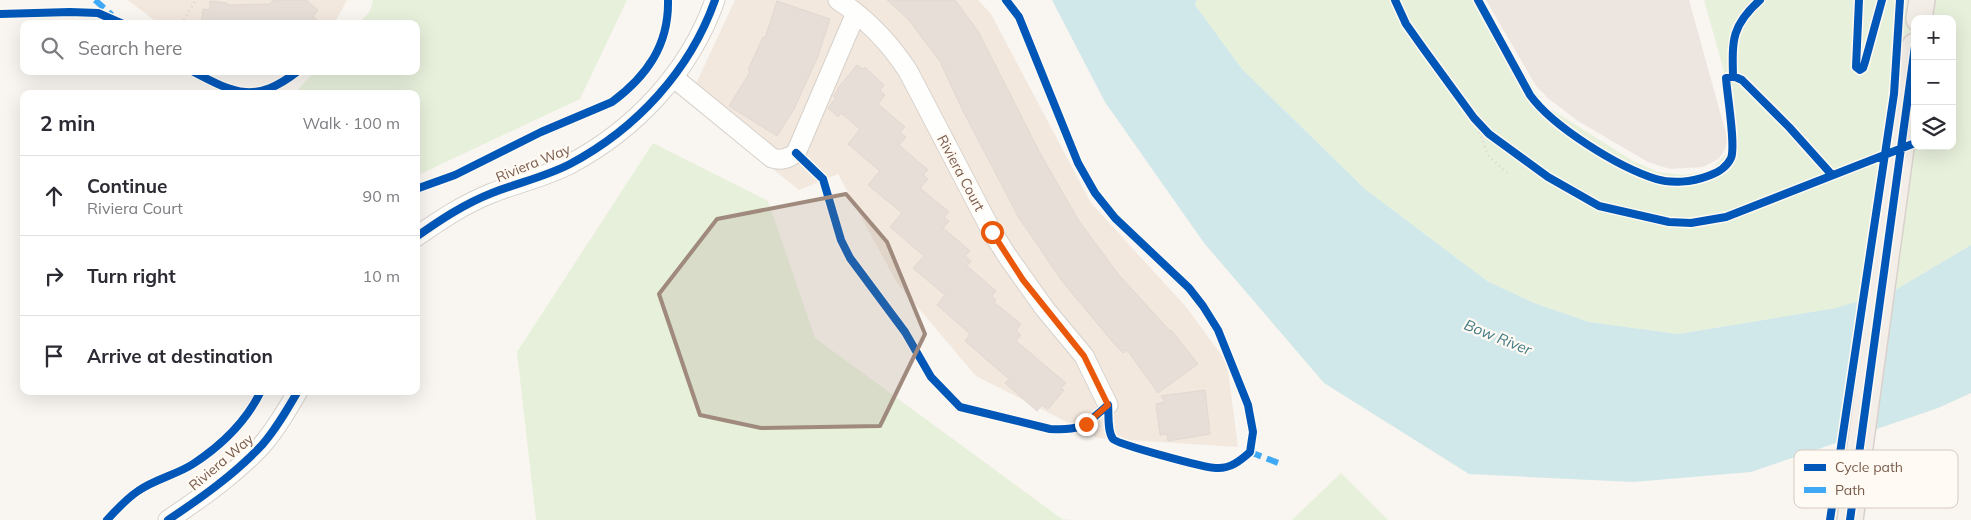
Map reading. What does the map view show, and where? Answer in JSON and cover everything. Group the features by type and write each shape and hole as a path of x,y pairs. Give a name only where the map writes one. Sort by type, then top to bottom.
{"main road":[{"path":"1920,15 1922,0"},
{"path":"1859,450 1913,60"}],"street":[{"name":"Riviera Way","path":"420,234 464,206 492,193 535,179 569,164 622,131 640,116 688,56 702,31 715,0"},
{"name":"Riviera Court","path":"838,0 856,12 890,44 908,71 992,232 1023,280 1084,356 1108,405"},
{"path":"673,77 772,158 779,160 788,158 796,153 856,12"},
{"name":"Riviera Way","path":"168,520 210,490 262,446 281,421 296,395"}],"path":[{"path":"184,20 196,0"},
{"path":"1469,111 1489,134"},
{"path":"1474,118 1488,155 1507,173"}],"highlighted area":[{"path":"846,194 887,242 925,334 880,426 761,428 700,415 659,294 717,219"}],"shaded area":[{"path":"128,0 347,0 336,20 154,20"},
{"path":"735,0 978,0 991,14 1091,203 1187,308 1227,363 1238,447 1098,438 976,376 897,283 838,174 799,190 688,101"},
{"path":"1486,0 1689,0 1728,141 1723,153 1718,159 1703,167 1670,169 1648,162 1578,121 1549,99 1536,86"}],"green space":[{"path":"373,0 627,0 580,99 420,174 420,90 298,90 311,75 420,75 420,20 362,20 370,11"},
{"path":"1196,0 1482,0 1498,31 1544,105 1633,161 1658,172 1683,175 1710,171 1729,151 1724,71 1704,0 1971,0 1971,245 1897,289 1837,308 1678,334 1589,322 1534,303 1487,281 1365,189 1242,69 1195,5"},
{"path":"653,143 768,201 815,338 1062,519 1073,520 536,520 517,352"},
{"path":"1341,473 1388,520 1292,520"}],"water":[{"name":"Bow River","path":"1052,0 1196,0 1195,5 1242,69 1365,189 1487,281 1534,303 1589,322 1678,334 1836,308 1897,289 1971,245 1971,393 1938,408 1815,450 1794,450 1794,457 1751,472 1633,482 1469,474 1324,383 1204,243 1105,102"}],"building":[{"path":"273,0 306,0 318,10 313,16 317,20 202,20 203,9 210,10 210,1 227,3 227,5 270,4"},
{"path":"887,0 955,0 978,31 1041,155 1079,221 1119,275 1171,330 1198,364 1158,393 1127,350 1123,353 1111,340 1062,281 1019,218 964,113 942,64 908,19"},
{"path":"777,1 830,19 818,56 794,109 777,136 729,106 750,72 748,70 763,37 765,38"},
{"path":"857,65 863,69 865,67 884,85 880,90 885,95 878,104 905,127 900,132 906,137 899,145 928,170 923,175 928,179 920,188 949,212 944,217 949,221 943,228 970,251 965,256 971,261 967,266 996,291 992,296 996,300 994,302 1021,324 1016,330 1021,335 1016,341 1066,383 1061,388 1064,390 1048,409 1042,405 1037,411 1005,383 1009,379 965,341 970,334 937,305 945,295 913,268 924,256 890,227 902,213 868,185 880,171 848,144 860,129 841,113 838,117 828,108 836,98 833,96 837,89"},
{"path":"1205,390 1210,434 1168,441 1167,434 1160,435 1156,404 1165,402 1161,396"}],"marked path":[{"path":"95,0 112,15"},
{"path":"1250,452 1281,464"}],"cycle path":[{"path":"420,188 455,175 541,132 612,102 636,81 654,58 665,31 668,0"},
{"path":"420,234 452,213 482,197 551,173 570,164 617,134 658,96 676,74 691,51 715,0"},
{"path":"1006,0 1019,17 1078,163 1095,193 1115,218 1189,288 1218,330 1248,405 1253,432 1250,452 1230,466 1216,468 1129,446 1118,442 1111,436 1108,405"},
{"path":"1395,0 1406,24 1474,118 1489,134 1548,177 1599,206 1669,222 1691,223 1726,217 1911,145"},
{"path":"1478,0 1530,95 1554,120 1605,156 1662,181 1689,181 1715,173 1724,167 1731,158 1731,120 1726,78 1733,76 1742,80 1789,127 1832,175"},
{"path":"1733,76 1734,42 1739,25 1760,0"},
{"path":"1859,0 1856,67 1860,70 1865,62 1882,0"},
{"path":"1841,450 1894,94 1900,0"},
{"path":"0,14 98,13 114,20"},
{"path":"1860,450 1913,60"},
{"path":"200,75 233,90"},
{"path":"264,90 292,75"},
{"path":"796,153 823,179 841,240 850,258 905,332 931,377 960,407 1050,429 1069,429 1088,422 1108,405"},
{"path":"107,520 138,491 151,483 186,468 214,449 241,423 259,395"},
{"path":"168,520 217,485 252,456 272,432 296,395"},
{"path":"1830,520 1832,508"},
{"path":"1850,520 1852,508"}],"route":[{"path":"992,232 1023,280 1089,363 1108,405 1086,424"}]}
